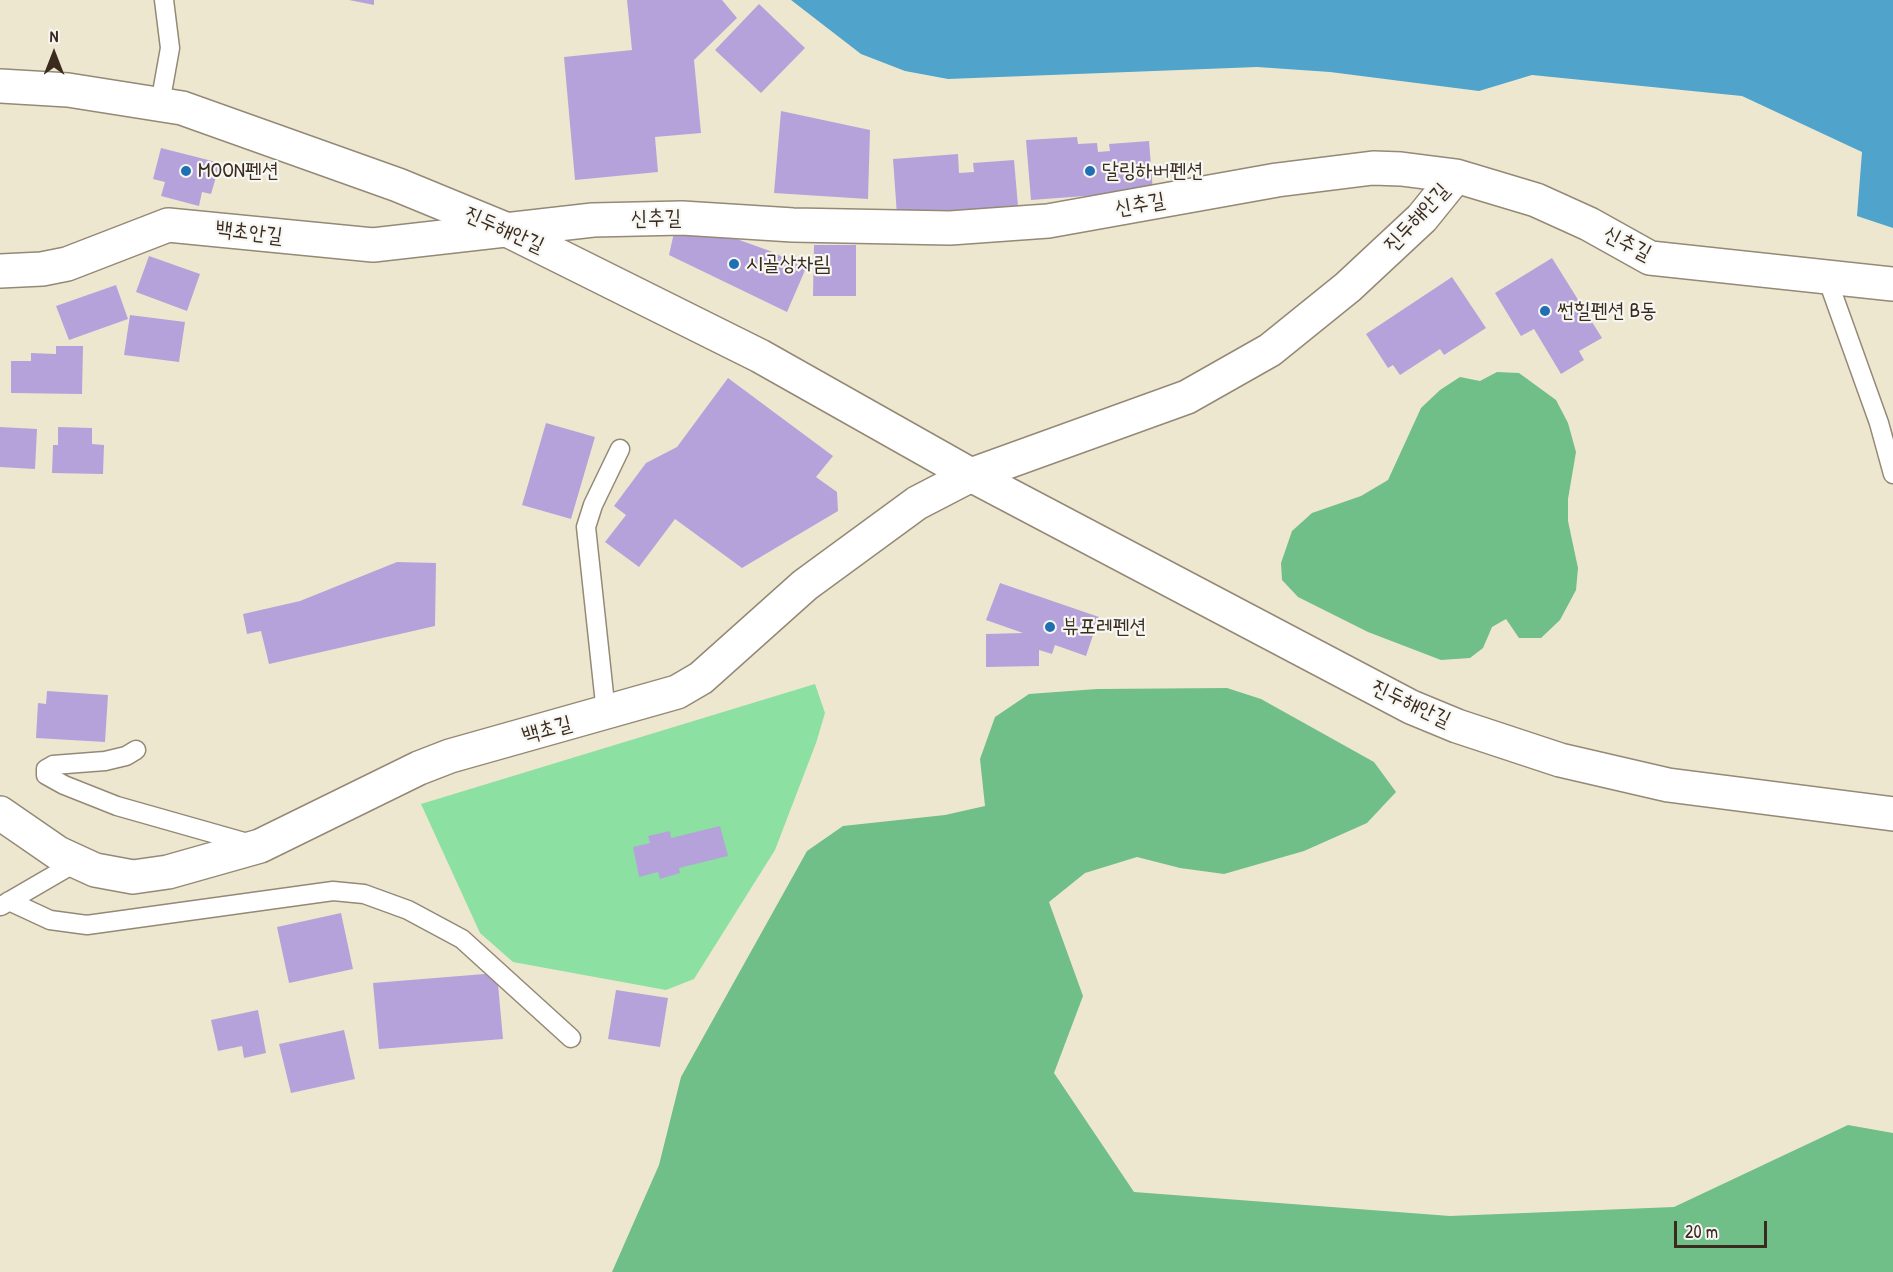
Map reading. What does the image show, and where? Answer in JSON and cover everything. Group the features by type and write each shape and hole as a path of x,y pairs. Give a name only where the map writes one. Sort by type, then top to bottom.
{"street":[{"name":"진두해안길","path":"0,86 68,90 182,108 360,171 505,229 760,356 971,475 1411,707 1466,729 1560,760 1668,785 1893,814"},
{"name":"신추길","path":"505,229 593,220 682,218 793,225 950,228 1048,221 1344,170 1401,169 1456,176 1536,200 1562,211 1650,258 1893,284"},
{"name":"진두해안길","path":"971,475 1187,397 1231,375 1270,350 1348,287 1422,218 1456,176"},
{"name":"백초안길","path":"0,272 42,269 67,264 168,225 373,244 505,229"},
{"name":"백초길","path":"0,813 75,862 95,870 133,877 168,872 260,846 434,762 677,692 701,678 814,578 917,503 971,475"}],"lane":[{"path":"160,104 170,48 164,0"},
{"path":"1827,278 1879,423 1893,474"},
{"path":"606,713 586,527 592,505 620,450"},
{"path":"136,750 126,756 105,761 53,765 46,769 46,775 63,785 117,806 260,846"},
{"path":"4,904 75,862"},
{"path":"4,904 50,920 87,925 333,891 364,894 408,910 462,939 571,1038"}],"green space":[{"path":"1497,372 1519,373 1556,400 1568,423 1576,452 1568,499 1568,521 1578,568 1576,590 1560,620 1541,638 1519,638 1506,619 1492,627 1483,648 1470,658 1441,660 1368,632 1298,597 1282,580 1281,563 1292,531 1312,513 1361,496 1388,480 1421,408 1440,390 1460,377 1480,381"},
{"path":"815,684 825,713 816,743 775,850 694,979 666,990 513,962 480,933 421,804"},
{"path":"1227,688 1261,699 1374,762 1396,792 1367,823 1304,851 1224,874 1180,868 1137,857 1085,873 1049,902 1083,996 1054,1073 1134,1192 1450,1216 1674,1207 1848,1125 1893,1133 1893,1272 612,1272 659,1165 681,1077 807,851 843,826 945,815 985,806 980,759 995,717 1029,694 1097,689"}],"water":[{"path":"791,0 1893,0 1893,228 1857,216 1862,152 1742,96 1532,75 1479,91 1330,72 1257,67 948,79 905,71 861,54"}],"building":[{"path":"349,0 374,0 374,5"},
{"path":"627,0 722,0 737,18 694,60 701,133 655,137 658,172 575,180 564,57 632,50"},
{"path":"759,4 805,48 761,93 715,50"},
{"path":"781,111 870,130 868,199 774,193"},
{"name":"달링하버펜션","path":"1077,137 1078,144 1097,143 1098,152 1110,151 1109,144 1149,141 1153,191 1031,200 1026,140"},
{"name":"MOON펜션","path":"161,148 220,163 211,194 202,192 199,206 161,196 165,182 153,179"},
{"path":"958,154 959,173 974,172 973,163 1014,160 1018,206 897,215 893,159"},
{"path":"675,228 731,237 770,251 806,268 787,312 669,255"},
{"path":"814,245 856,245 856,296 813,296"},
{"path":"149,256 200,274 187,311 136,292"},
{"name":"썬힐펜션 B동","path":"1552,258 1602,338 1579,351 1584,360 1561,374 1534,329 1521,336 1495,293"},
{"path":"1452,277 1486,328 1444,355 1440,349 1400,375 1393,365 1388,368 1366,334"},
{"path":"116,285 128,319 69,340 56,306"},
{"path":"130,315 185,322 179,362 124,355"},
{"path":"56,346 83,346 82,394 11,393 11,361 31,361 31,353 56,354"},
{"path":"728,378 833,456 816,477 837,492 838,511 742,568 675,519 639,567 605,542 626,515 614,506 646,463 677,447"},
{"path":"546,423 595,437 571,519 522,505"},
{"path":"0,427 37,429 35,469 0,467"},
{"path":"58,427 92,428 92,444 104,445 103,474 52,473 53,445 58,445"},
{"path":"397,562 436,563 435,626 269,664 261,631 247,634 243,614 300,601"},
{"name":"뷰포레펜션","path":"1000,583 1099,617 1086,656 1055,645 1052,654 1039,650 1039,666 986,667 986,634 1023,633 986,620"},
{"path":"47,691 108,695 105,742 36,738 38,703 46,704"},
{"path":"720,826 728,856 679,868 680,873 660,879 658,872 639,877 633,847 650,843 648,836 670,831 671,838"},
{"path":"341,913 353,969 289,983 277,927"},
{"path":"497,973 503,1039 379,1049 373,983"},
{"path":"616,990 668,998 660,1047 608,1039"},
{"path":"258,1010 266,1053 244,1058 242,1046 218,1051 211,1020"},
{"path":"344,1030 355,1079 291,1093 279,1044"}],"place":[{"name":"MOON펜션","path":"186,171"},
{"name":"달링하버펜션","path":"1090,171"},
{"name":"시골상차림","path":"734,264"},
{"name":"썬힐펜션 B동","path":"1545,311"},
{"name":"뷰포레펜션","path":"1050,627"}]}
